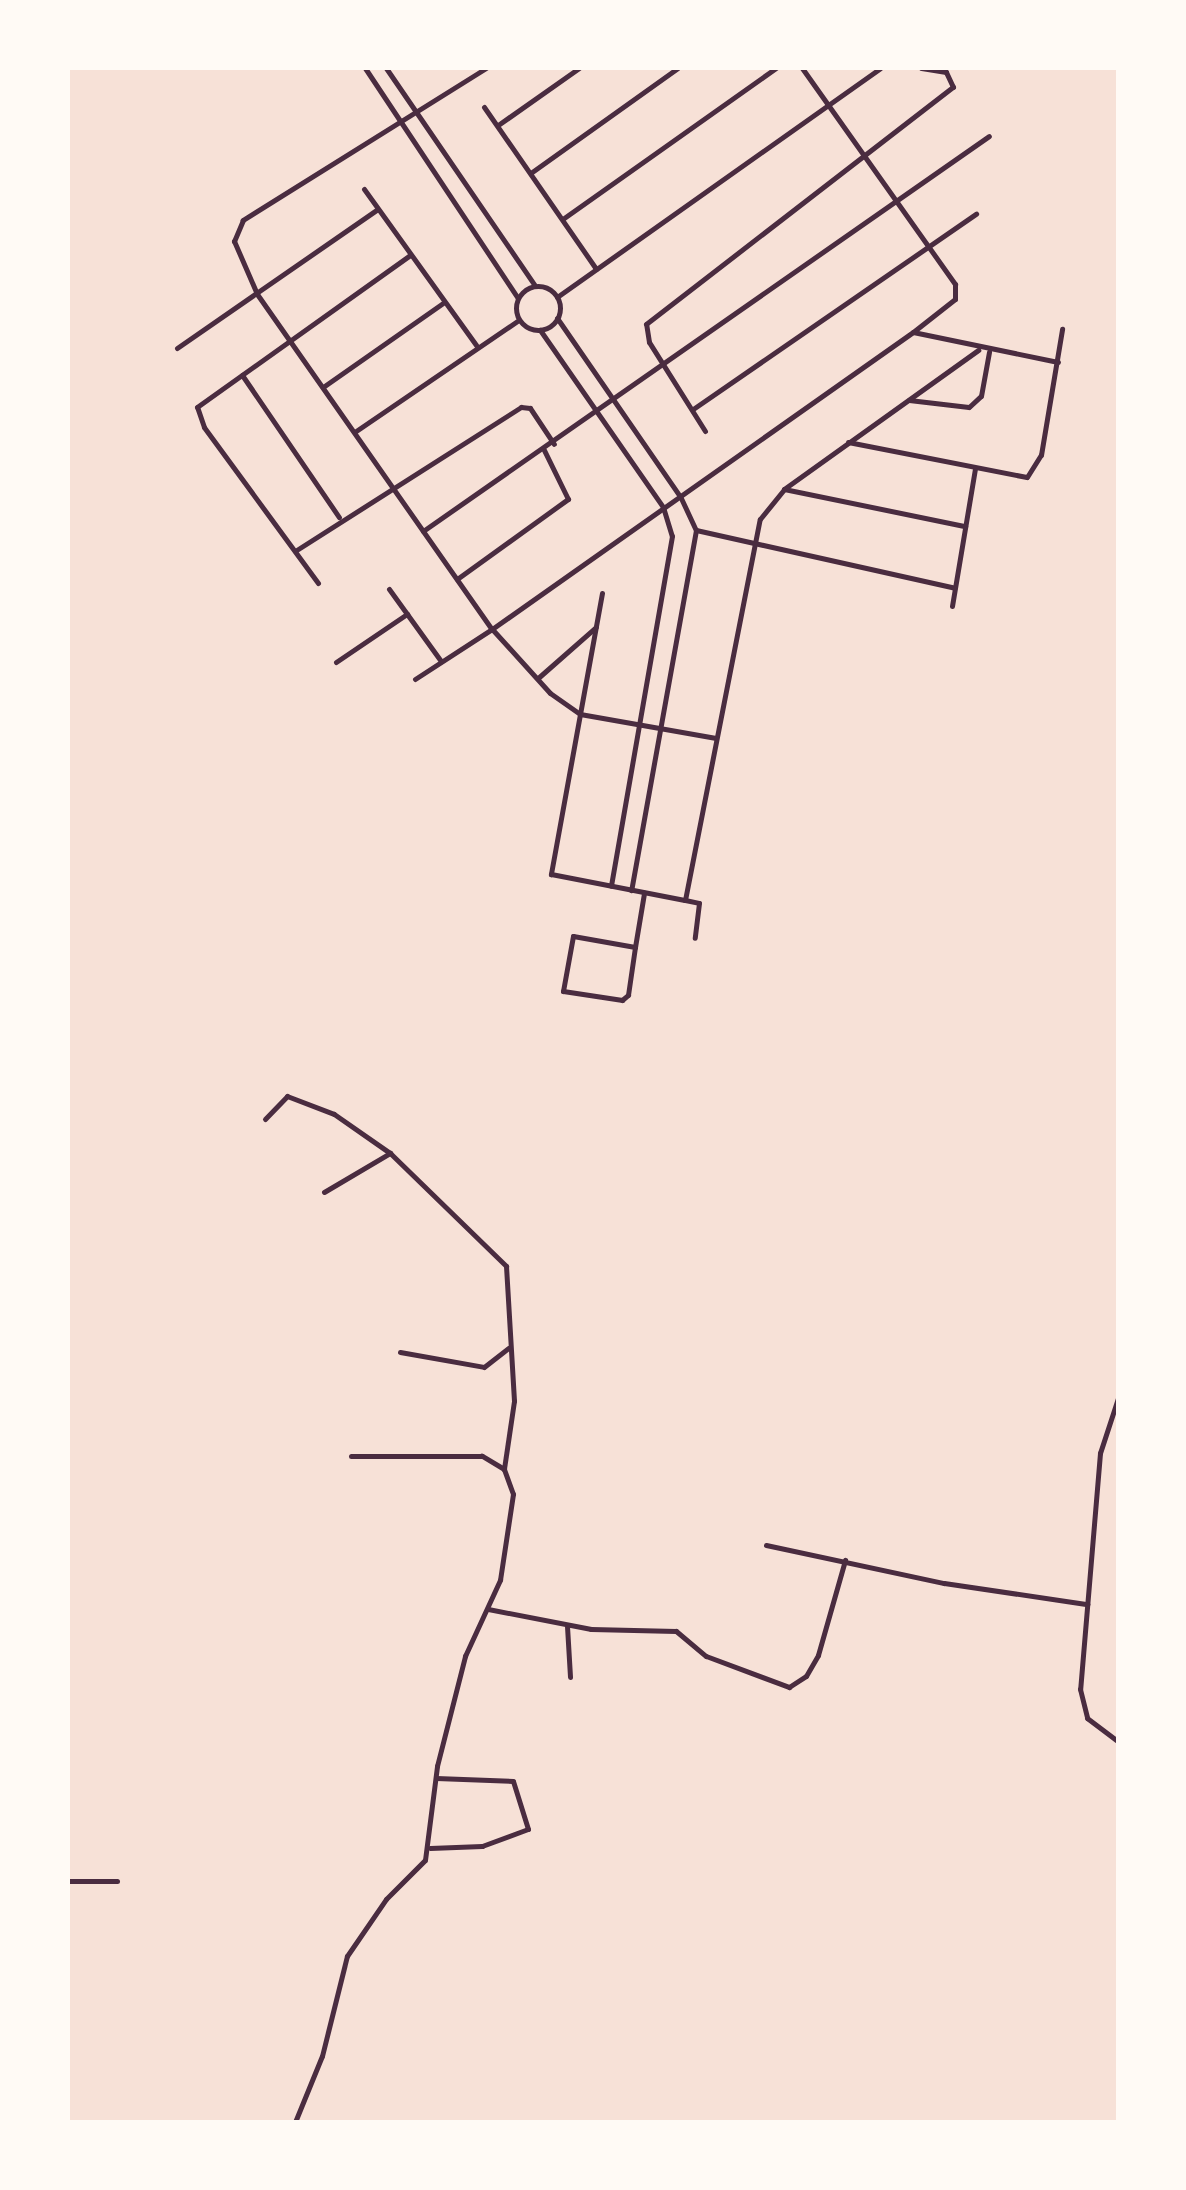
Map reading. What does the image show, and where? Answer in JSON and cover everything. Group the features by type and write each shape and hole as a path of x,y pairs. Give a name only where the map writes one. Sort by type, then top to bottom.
{"street":[{"path":"365,68 518,298 520,320"},
{"path":"386,68 536,286 557,296"},
{"path":"486,68 243,220 235,250 257,294 287,339 356,431 492,628 538,678 580,714 716,738"},
{"path":"498,125 579,68"},
{"path":"532,172 678,68"},
{"path":"564,218 776,68"},
{"path":"415,678 492,628 955,299 956,284 802,68"},
{"path":"557,296 880,68"},
{"path":"705,430 646,333 654,316 953,88 946,72 921,68"},
{"path":"484,107 596,269"},
{"path":"423,531 554,444 989,136"},
{"path":"364,189 477,346"},
{"path":"177,348 378,210"},
{"path":"693,409 976,214"},
{"path":"318,583 197,417 204,400 410,255"},
{"path":"518,298 536,286"},
{"path":"557,296 557,318 680,496 696,530 631,890"},
{"path":"323,387 443,303"},
{"path":"540,330 557,318"},
{"path":"520,320 540,330 663,506 672,536 610,886"},
{"path":"356,431 520,320"},
{"path":"848,442 1016,479 1036,470 1062,329"},
{"path":"912,332 978,350 1058,362"},
{"path":"684,900 752,543 770,502 978,350"},
{"path":"908,400 969,407 981,396 989,352"},
{"path":"242,375 339,517"},
{"path":"295,551 339,517 521,407 530,408 554,444"},
{"path":"457,579 568,498 544,450"},
{"path":"952,606 975,468"},
{"path":"784,489 965,526"},
{"path":"696,530 955,588"},
{"path":"389,589 442,661"},
{"path":"602,593 551,874 700,902 695,938"},
{"path":"336,662 407,614"},
{"path":"538,678 596,627"},
{"path":"636,947 573,936 563,991 622,1000 636,947 644,893"},
{"path":"265,1119 280,1098 291,1096 334,1114 390,1153 506,1266 514,1401 504,1469 512,1494 500,1580 459,1674 436,1778 429,1848 347,1956 322,2056 295,2122"},
{"path":"324,1192 390,1153"},
{"path":"400,1352 484,1367 508,1348"},
{"path":"1118,1398 1100,1452 1082,1710 1118,1741"},
{"path":"351,1456 482,1456 504,1469"},
{"path":"766,1545 944,1583 1087,1604"},
{"path":"488,1609 567,1626 676,1631 706,1656 789,1687 806,1676 818,1655 845,1560"},
{"path":"567,1626 570,1677"},
{"path":"429,1848 482,1846 528,1829 513,1781 436,1778"},
{"path":"68,1881 117,1881"}]}
